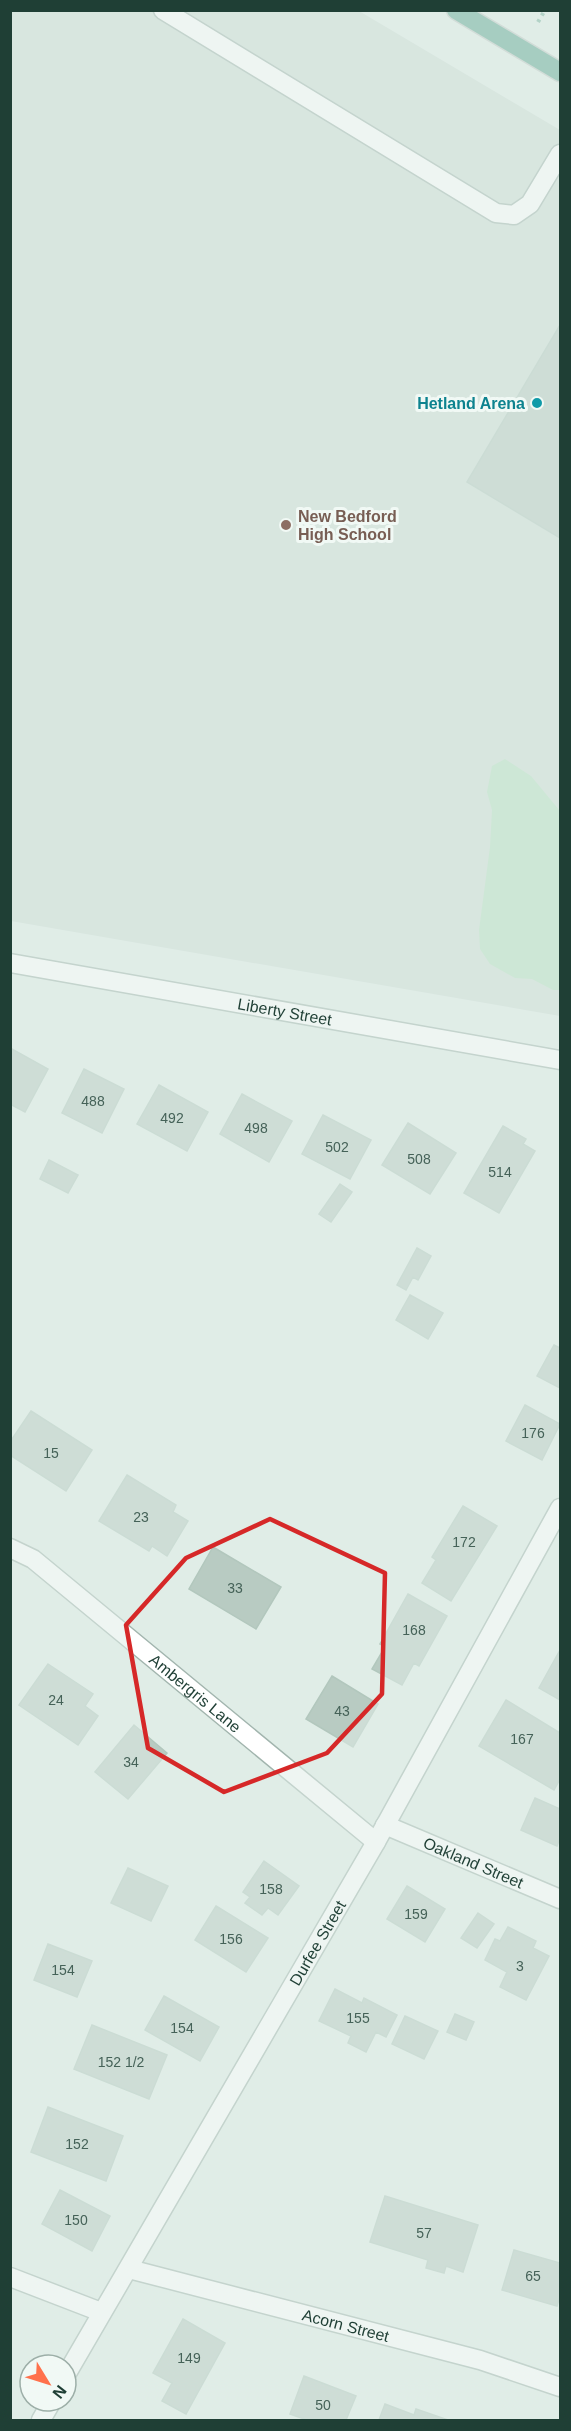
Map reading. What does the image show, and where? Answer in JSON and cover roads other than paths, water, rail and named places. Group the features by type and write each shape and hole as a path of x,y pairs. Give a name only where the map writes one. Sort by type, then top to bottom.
{"main road":[{"path":"456,10 561,72"}],"street":[{"path":"163,10 496,213 514,215 530,204 561,154"},
{"name":"Liberty Street","path":"10,963 226,999 561,1060"},
{"name":"Durfee Street","path":"78,2353 101,2312 129,2270 556,1528 561,1508"},
{"name":"Ambergris Lane","path":"10,1548 33,1559 376,1842"},
{"name":"Oakland Street","path":"385,1825 561,1899"},
{"name":"Acorn Street","path":"129,2270 480,2360 561,2386"},
{"path":"10,2277 101,2312"}],"place":[{"name":"Hetland Arena","path":"537,403"},
{"name":"New Bedford High School","path":"286,525"}]}
